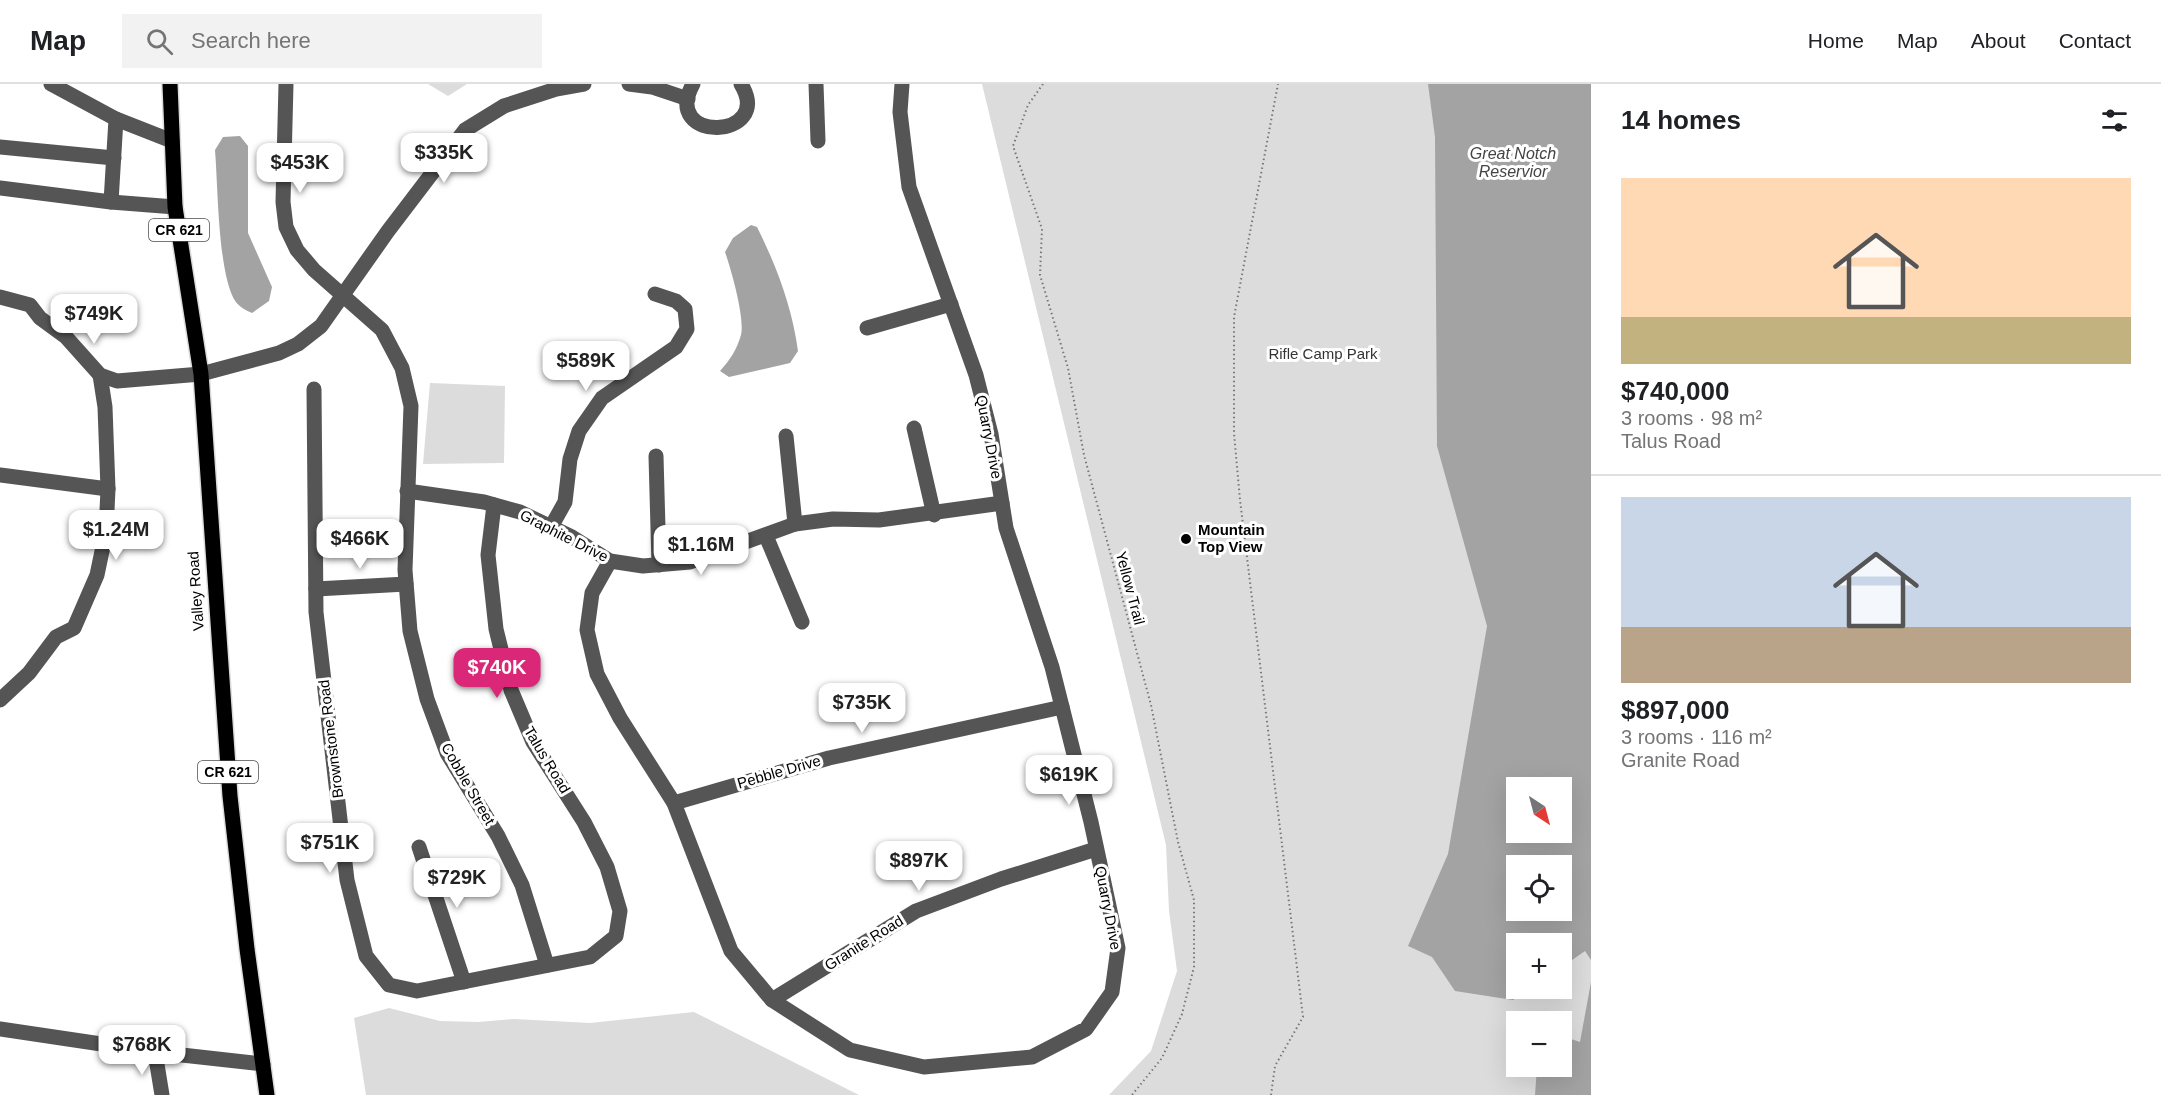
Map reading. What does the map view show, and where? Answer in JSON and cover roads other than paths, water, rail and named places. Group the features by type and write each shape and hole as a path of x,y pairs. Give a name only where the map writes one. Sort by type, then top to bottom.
{"main road":[{"name":"Valley Road","path":"170,84 175,207 201,374 230,796 267,1095"}],"street":[{"path":"51,84 116,119 172,141"},
{"name":"Cobble Street","path":"286,84 283,202 286,227 297,250 314,270 382,330 402,368 411,406 406,584 410,631 427,699 447,753 498,836 522,885 547,965"},
{"path":"0,297 30,305 40,318 66,337 100,375 117,381 201,374 279,353 298,344 321,326 345,296 388,231 465,130 504,106 556,89 584,84"},
{"path":"629,84 652,87 688,99"},
{"path":"693,84 688,99 689,109 700,124 708,129 728,128 742,115 746,106 746,96 741,84"},
{"path":"816,84 818,141"},
{"name":"Quarry Drive","path":"610,561 592,593 587,630 597,674 620,718 674,804 731,951 772,1000 850,1050 924,1067 1032,1057 1086,1029 1112,992 1118,948 1052,667 1006,528 991,434 976,375 909,187 900,112 902,84"},
{"path":"111,202 116,119"},
{"path":"0,147 114,158"},
{"path":"0,188 111,202 175,207"},
{"path":"550,527 565,502 570,459 579,431 602,398 676,347 687,328 686,309 676,301 655,294"},
{"path":"867,328 951,304"},
{"path":"0,700 30,673 56,637 74,628 86,605 96,575 106,532 108,489 105,407 100,375"},
{"name":"Brownstone Road","path":"314,389 316,612 347,880 366,956 388,985 417,991 590,957 616,936 620,911 607,867"},
{"path":"915,428 934,514"},
{"path":"786,436 795,524"},
{"path":"656,456 658,565"},
{"path":"0,475 108,489"},
{"name":"Graphite Drive","path":"407,490 494,505 520,512 610,561 643,566 690,562 795,524 833,519 879,520 1002,503"},
{"name":"Talus Road","path":"494,505 488,555 496,629 511,690 533,742 584,822 607,867"},
{"path":"766,536 802,622"},
{"path":"316,589 406,584"},
{"name":"Pebble Drive","path":"674,804 829,758 1062,707"},
{"path":"419,847 464,982"},
{"name":"Granite Road","path":"772,1000 916,911 1001,879 1096,849"},
{"path":"0,1029 263,1065"},
{"path":"155,1052 162,1095"}],"water":[{"name":"Great Notch Reservior","path":"1428,84 1591,84 1591,960 1585,951 1572,960 1572,933 1506,933 1506,999 1455,991 1432,957 1408,946 1448,854 1487,626 1437,446 1435,137"},
{"path":"240,136 248,146 248,233 272,287 269,301 252,313 240,306 232,295 227,281 219,224 215,150 223,137"},
{"path":"751,225 757,227 777,272 788,303 798,351 790,363 729,377 720,371 735,350 742,327 737,294 725,252 733,238"},
{"path":"1591,982 1591,1095 1535,1095 1536,1077 1572,1077 1572,1039 1580,1042"}],"place":[{"name":"Mountain Top View","path":"1186,539"}],"park label":[{"name":"Rifle Camp Park","path":"1323,354"}]}
